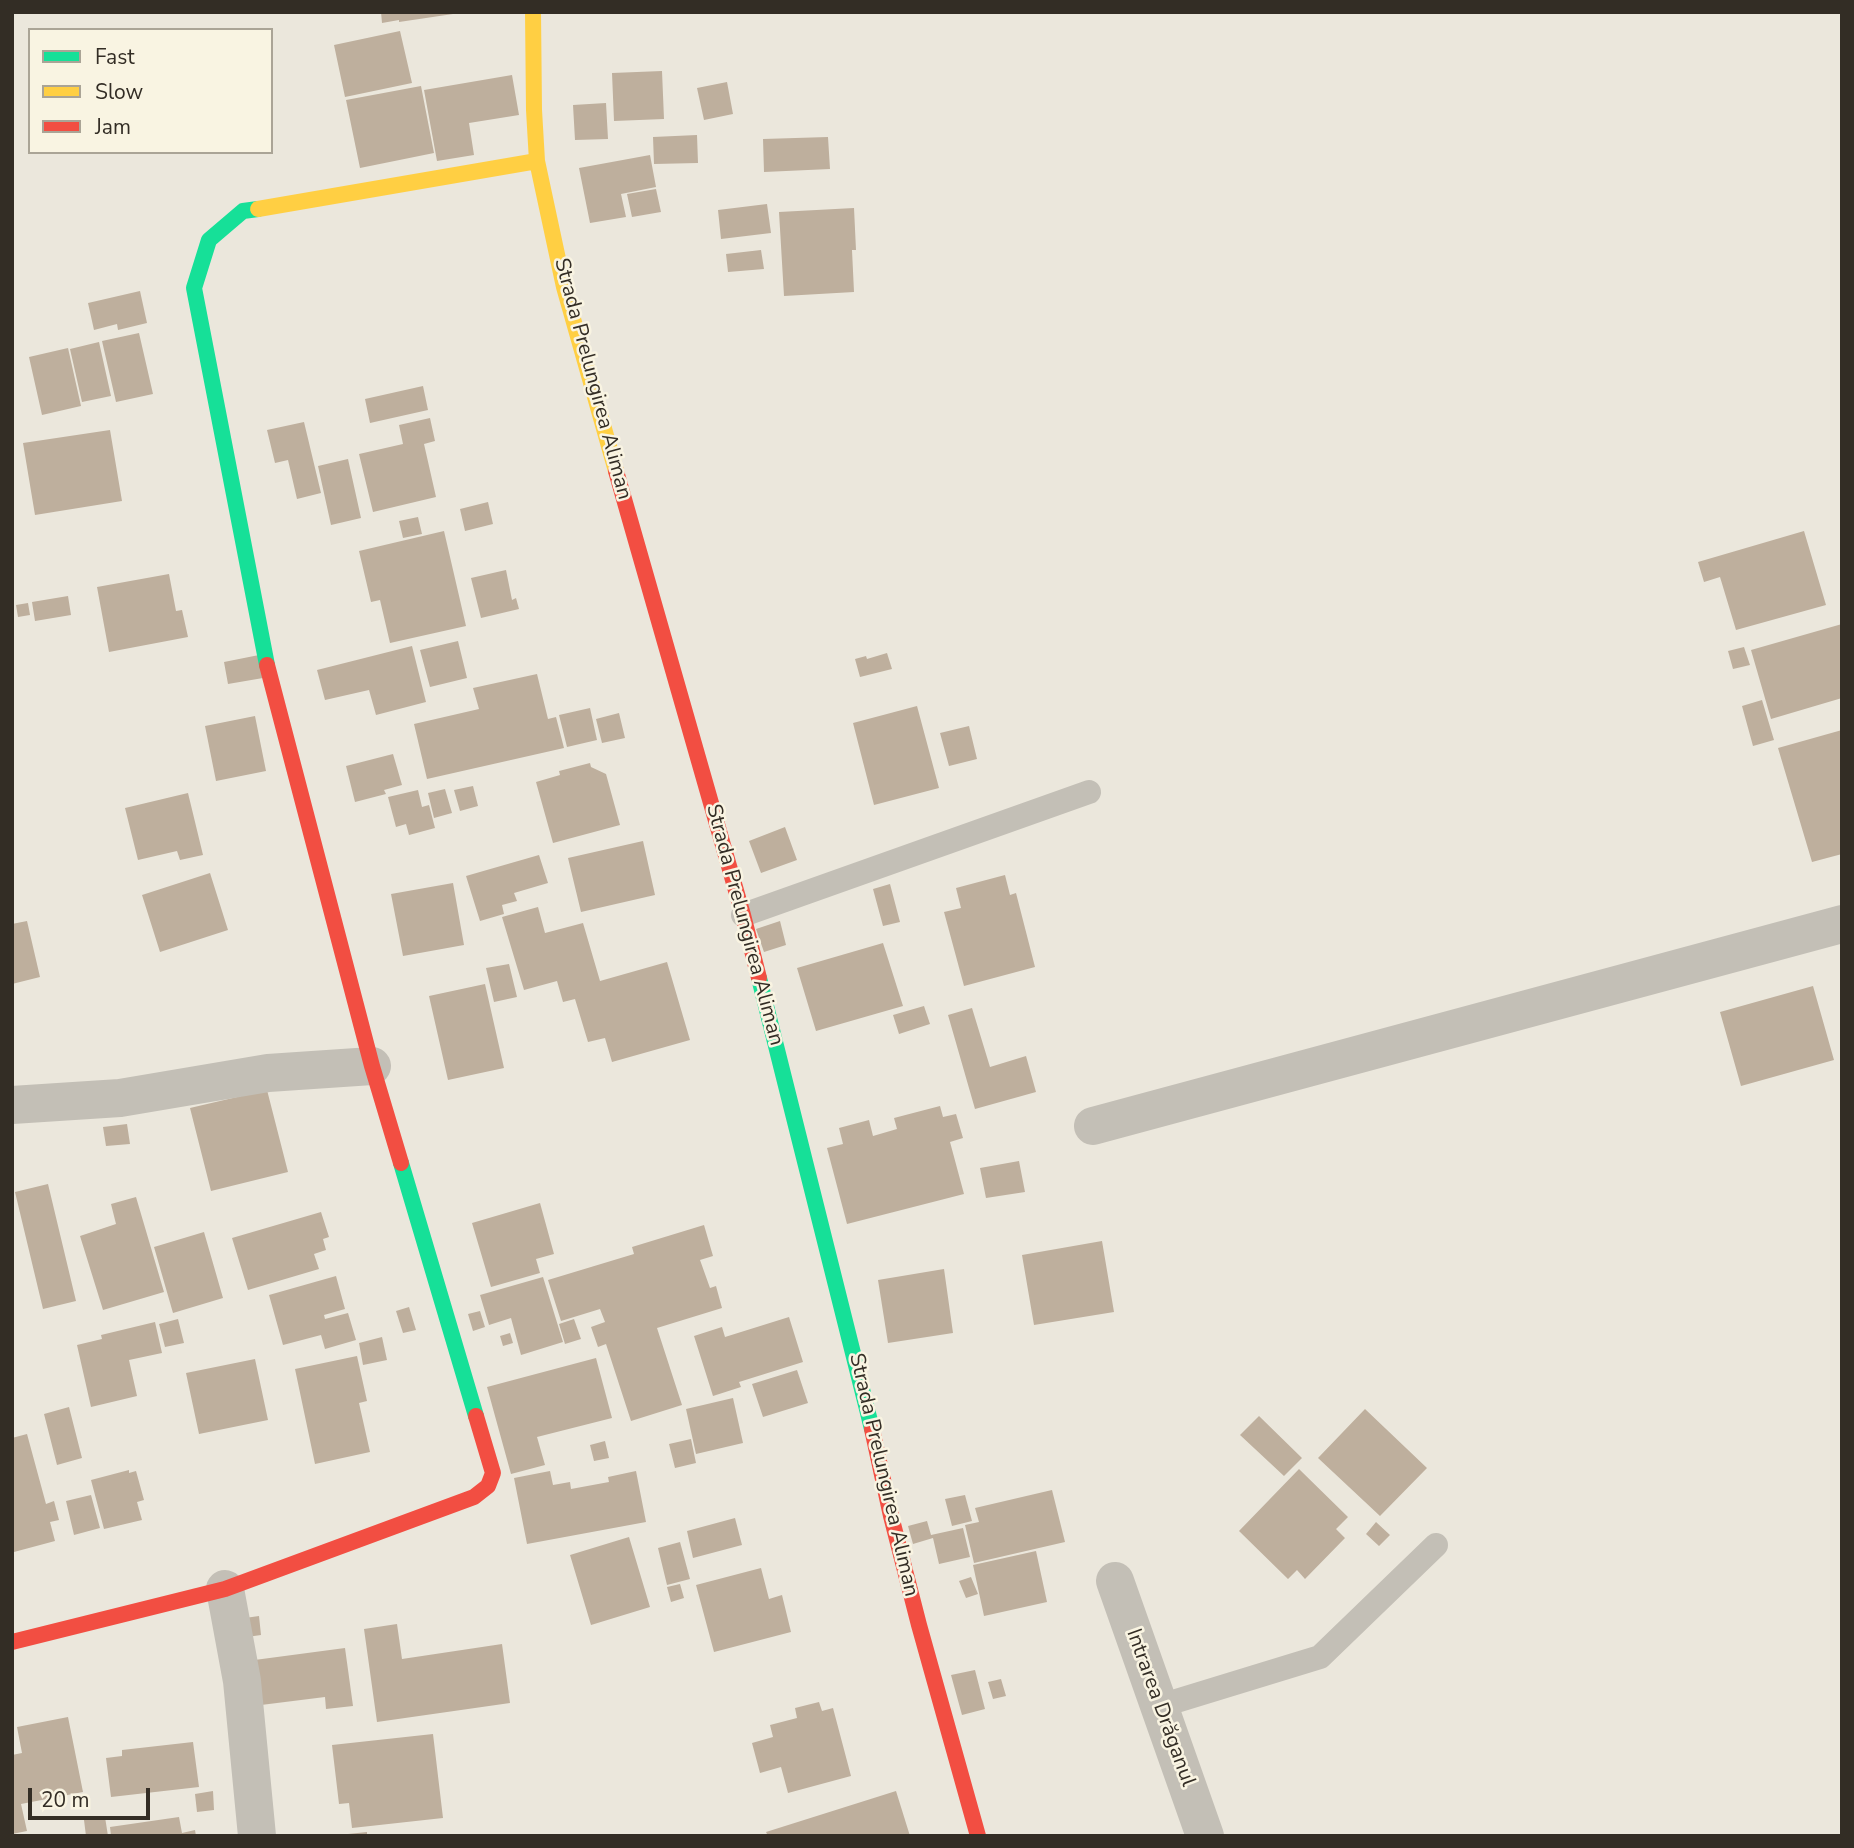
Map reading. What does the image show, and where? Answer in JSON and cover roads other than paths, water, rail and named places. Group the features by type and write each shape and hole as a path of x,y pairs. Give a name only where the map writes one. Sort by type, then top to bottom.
{"street":[{"name":"Strada Prelungirea Aliman","path":"533,12 537,162 565,287 743,915 864,1393 891,1516 978,1836"},
{"path":"12,1642 225,1589 474,1497 488,1486 493,1473 372,1066 269,678 194,288 209,240 243,211 537,162"},
{"path":"1093,1126 1842,925"},
{"path":"12,1105 120,1098 268,1073 372,1066"},
{"name":"Intrarea Drăganul","path":"1115,1581 1205,1836"},
{"path":"225,1589 242,1681 257,1836"}],"lane":[{"path":"743,915 1088,792"},
{"path":"1160,1706 1320,1657 1436,1545"}]}
